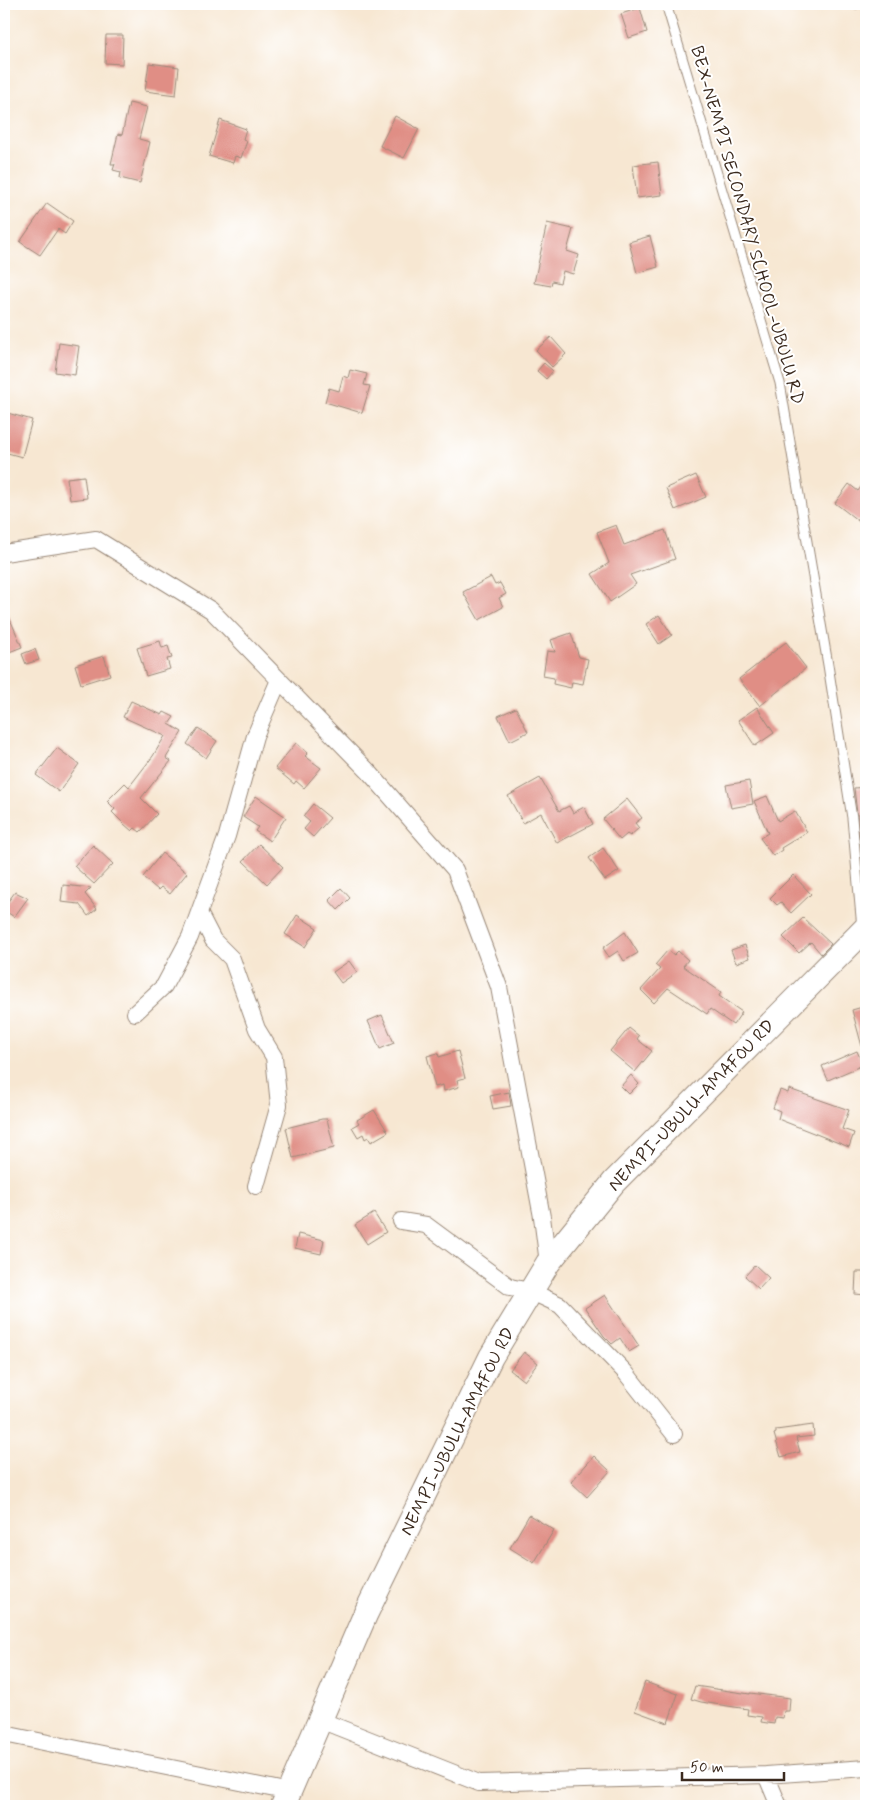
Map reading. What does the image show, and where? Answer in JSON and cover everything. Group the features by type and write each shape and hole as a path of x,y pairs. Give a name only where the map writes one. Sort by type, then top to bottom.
{"street":[{"path":"4,552 96,539 210,610 370,773 455,870 499,987 542,1217 548,1263"},
{"path":"135,1013 164,986 190,937 227,836 254,736 279,680"},
{"path":"199,913 213,940 232,960 256,1029 274,1057 279,1105 256,1186"},
{"name":"NEMPI-UBULU-AMAFOU RD","path":"286,1799 365,1615 486,1365 548,1263 614,1182 864,930"},
{"path":"401,1221 426,1226 510,1287 530,1291 560,1305 624,1372 674,1434"},
{"path":"320,1720 479,1782 766,1775 866,1768"},
{"path":"4,1734 286,1799"},
{"path":"766,1775 779,1806"}],"lane":[{"name":"BEX-NEMPI SECONDARY SCHOOL-UBULU RD","path":"666,4 780,383 852,818 864,930"}],"path":[{"path":"806,4 866,9"}],"building":[{"path":"640,8 647,32 629,38 621,14"},
{"path":"106,35 123,35 122,64 105,63"},
{"path":"149,63 179,67 176,95 145,91"},
{"path":"129,103 147,107 139,139 150,142 140,183 120,178 121,172 113,170 115,164 111,164 118,134 122,135"},
{"path":"395,116 419,129 404,158 380,146"},
{"path":"220,120 246,129 243,139 247,141 241,158 235,156 233,163 209,156"},
{"path":"658,162 662,195 637,198 633,165"},
{"path":"47,203 73,221 65,234 58,229 40,255 20,242"},
{"path":"547,223 573,229 567,251 579,255 573,274 563,271 560,283 552,281 551,286 534,283"},
{"path":"650,236 658,267 637,273 629,242"},
{"path":"551,337 566,354 552,367 536,350"},
{"path":"59,343 79,346 75,375 55,372"},
{"path":"544,363 553,371 546,379 537,371"},
{"path":"350,370 367,374 364,385 370,386 362,413 325,402 329,388 339,391 343,376 348,378"},
{"path":"4,412 32,420 22,457 4,452"},
{"path":"696,475 706,497 675,510 666,488"},
{"path":"84,476 87,498 70,500 67,478"},
{"path":"866,480 866,527 835,503 849,484 858,491"},
{"path":"616,525 624,545 665,530 675,559 630,575 636,584 610,602 592,574 609,563 597,532"},
{"path":"491,577 495,585 500,583 506,594 499,598 503,607 479,620 463,592"},
{"path":"4,605 22,647 4,654"},
{"path":"659,615 672,635 659,644 646,624"},
{"path":"571,633 579,657 588,659 583,684 572,682 571,688 553,684 554,678 543,676 547,651 555,652 551,640"},
{"path":"160,641 162,648 168,646 172,658 167,659 170,669 146,676 137,648"},
{"path":"786,642 806,668 760,706 739,679"},
{"path":"35,649 39,660 26,664 22,654"},
{"path":"104,656 110,675 81,684 75,665"},
{"path":"131,701 162,715 164,712 174,717 169,724 182,732 166,758 171,761 141,798 157,814 140,832 135,828 132,831 124,824 112,812 115,809 107,801 125,783 129,787 153,756 165,736 123,717"},
{"path":"757,707 774,733 755,746 738,720"},
{"path":"516,708 528,732 510,741 498,716"},
{"path":"198,728 217,741 206,758 187,744"},
{"path":"296,743 308,753 305,756 321,768 304,788 296,781 294,784 275,768"},
{"path":"57,748 79,764 59,792 36,775"},
{"path":"540,778 559,811 569,806 573,813 584,807 593,824 557,843 541,813 523,823 508,796"},
{"path":"749,781 753,804 731,808 726,785"},
{"path":"866,787 866,839 860,839 854,788"},
{"path":"256,796 286,817 270,841 255,831 258,827 243,817"},
{"path":"767,796 778,821 795,811 807,832 781,848 782,850 773,856 760,838 768,833 754,801"},
{"path":"627,799 642,818 635,823 639,828 630,836 627,834 620,840 603,819"},
{"path":"313,804 330,818 313,837 304,829 310,822 303,816"},
{"path":"259,844 283,867 267,884 243,861"},
{"path":"93,845 113,864 94,884 74,866"},
{"path":"603,848 619,871 605,880 589,858"},
{"path":"162,853 187,873 170,894 161,887 158,890 143,877"},
{"path":"793,875 811,894 791,913 781,902 777,905 770,898"},
{"path":"63,885 91,888 85,894 97,909 88,916 79,904 61,902"},
{"path":"341,888 350,898 338,910 329,900"},
{"path":"15,892 28,898 14,917 4,910 4,907"},
{"path":"297,915 317,928 305,947 285,934"},
{"path":"803,918 831,944 821,954 811,942 799,953 783,937"},
{"path":"625,932 638,953 624,961 618,951 609,957 603,948"},
{"path":"745,945 750,958 736,963 731,950"},
{"path":"668,950 674,955 678,951 688,960 683,966 721,992 719,996 742,1012 733,1025 710,1009 707,1014 668,988 654,1003 641,990 660,969 655,965"},
{"path":"349,961 357,972 341,983 333,972"},
{"path":"866,1006 866,1049 863,1050 852,1010"},
{"path":"382,1015 394,1043 380,1049 368,1021"},
{"path":"629,1028 639,1036 637,1039 652,1051 635,1072 610,1051"},
{"path":"458,1051 465,1078 457,1080 459,1087 444,1091 443,1085 435,1087 427,1056 438,1053 439,1057"},
{"path":"857,1051 863,1065 828,1080 822,1066"},
{"path":"631,1075 639,1084 629,1094 621,1086"},
{"path":"789,1089 849,1110 842,1129 854,1133 849,1147 778,1119 780,1111 773,1108 780,1090 788,1093"},
{"path":"509,1092 511,1106 493,1109 490,1096"},
{"path":"374,1110 388,1132 371,1142 368,1137 365,1139 363,1134 358,1137 352,1127 359,1123 357,1120"},
{"path":"327,1119 334,1148 293,1158 286,1128"},
{"path":"374,1213 386,1232 367,1244 355,1225"},
{"path":"298,1234 324,1240 321,1254 295,1248"},
{"path":"755,1265 769,1278 759,1289 745,1276"},
{"path":"856,1272 866,1272 866,1295 855,1294"},
{"path":"605,1295 639,1346 629,1352 620,1338 612,1344 604,1336 585,1308"},
{"path":"524,1352 538,1363 524,1381 510,1370"},
{"path":"813,1425 814,1436 796,1438 800,1452 781,1457 774,1434 776,1430"},
{"path":"594,1456 610,1471 587,1497 571,1482"},
{"path":"529,1515 554,1530 534,1563 510,1548"},
{"path":"645,1682 678,1694 668,1723 635,1711"},
{"path":"695,1686 790,1698 789,1711 784,1711 783,1718 775,1717 774,1724 761,1722 762,1717 747,1715 748,1709 691,1699"}]}
